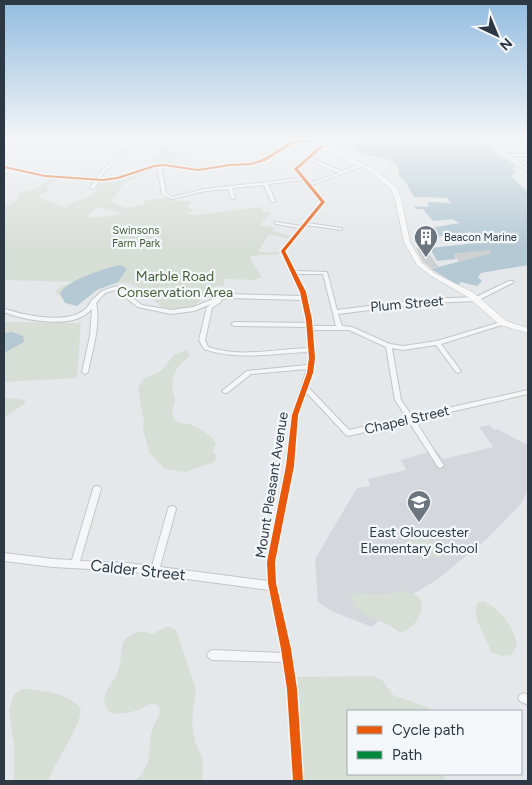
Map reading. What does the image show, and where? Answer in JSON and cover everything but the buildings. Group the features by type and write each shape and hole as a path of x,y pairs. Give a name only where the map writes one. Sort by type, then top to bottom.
{"main road":[{"path":"377,175 394,188 398,198 407,242 419,264 477,300 503,322 528,331"}],"street":[{"path":"39,175 96,181 127,175"},
{"path":"92,188 101,175"},
{"path":"161,175 164,194 168,197 179,198 210,189 304,179"},
{"path":"301,175 304,179"},
{"path":"309,185 338,175"},
{"name":"Mount Pleasant Avenue","path":"298,781 288,658 273,586 272,552 286,488 295,415 311,367 310,327 304,298 283,251 323,201 304,179"},
{"path":"264,183 273,201"},
{"path":"230,187 233,198"},
{"path":"210,189 212,196"},
{"path":"276,223 340,229"},
{"path":"293,272 325,273 339,327"},
{"path":"477,300 510,282"},
{"path":"6,311 14,314 69,319 81,316 101,293 116,288 140,306 171,312 194,309 220,297 304,298"},
{"path":"237,297 220,300 210,307 202,340 206,348 217,352 243,354 312,350"},
{"name":"Plum Street","path":"336,312 434,301 477,300"},
{"path":"85,372 91,335 96,320 93,302"},
{"path":"234,324 350,328 389,346 414,347 437,343 503,322"},
{"path":"437,343 458,371"},
{"path":"389,346 398,400 440,466"},
{"path":"225,391 249,372 311,367"},
{"name":"Chapel Street","path":"305,387 348,433 528,392"},
{"path":"75,563 96,489"},
{"path":"155,571 172,509"},
{"name":"Calder Street","path":"4,557 155,571 273,586"},
{"path":"212,655 288,658"}],"shaded area":[{"name":"East Gloucester Elementary School","path":"490,425 494,430 497,429 528,445 528,490 521,504 489,537 438,579 400,602 372,627 331,611 318,602 315,559 357,488 370,486 368,479 406,470 401,460 436,450 443,459 493,447 479,427"}],"green space":[{"path":"130,175 143,175 124,184 110,202 126,208 143,204 147,200 169,198 173,201 191,201 188,207 193,210 186,214 196,215 261,207 264,212 272,212 260,225 276,228 272,231 290,236 288,239 269,234 258,252 278,252 280,254 249,256 262,278 256,278 257,280 224,279 224,286 216,286 192,308 166,312 141,289 124,283 104,287 90,294 80,303 54,293 61,287 74,282 4,280 4,207 18,200 19,194 24,191 37,188 49,180 60,178 47,185 49,190 37,197 66,208 94,194 97,190 96,182 118,179","holes":["101,207 125,214 88,217 90,212"]},
{"path":"4,322 81,323 77,378 4,382"},
{"path":"187,350 190,356 182,363 174,376 172,386 175,399 173,416 178,422 195,427 211,437 216,443 213,451 217,457 214,462 186,472 165,469 149,452 143,429 144,422 138,389 142,380 162,370 175,354"},
{"path":"4,399 24,400 26,403 4,417"},
{"path":"407,529 417,529 425,539 439,545 442,555 437,558 426,555 417,549 405,537 403,532"},
{"path":"405,591 418,596 422,607 419,618 411,627 401,633 387,624 365,616 355,606 350,596 353,593 385,595"},
{"path":"483,601 500,613 510,626 517,646 511,655 501,656 491,652 476,615 477,603"},
{"path":"168,626 176,630 196,689 192,721 195,742 203,759 202,781 135,781 142,773 148,760 152,733 159,714 159,706 152,703 132,712 111,713 105,703 104,698 108,688 118,671 123,642 129,636 136,633 152,634"},
{"path":"373,676 382,680 393,695 429,708 430,710 347,710 347,775 443,775 445,781 303,781 295,677"},
{"path":"22,689 45,691 62,696 76,703 80,708 78,723 48,781 14,781 14,746 9,710 14,695"}],"water":[{"path":"399,175 513,175 511,176 528,192 528,265 481,273 478,277 482,281 477,286 461,282 458,285 431,269 417,248 428,245 423,237 428,237 424,229 460,223 452,219 433,221 423,209 415,209 414,197 405,181"},
{"path":"121,265 127,269 118,282 97,290 77,306 65,303 60,294 69,284 97,272"},
{"path":"12,332 23,336 24,342 4,353 4,333"}],"pier":[{"path":"414,197 447,198 451,203 428,202 428,207 414,206"},
{"path":"468,231 472,234 476,243 430,248 437,261 456,259 454,254 485,251 487,254 431,269 417,248 428,245 428,238 430,237 468,234"}],"cycle path":[{"path":"39,175 103,180 128,175"},
{"path":"298,781 292,689 286,649 272,583 271,562 290,466 295,415 310,373 312,358 309,320 303,292 283,251 323,202 301,175"}],"place":[{"name":"Beacon Marine","path":"426,258"},
{"name":"East Gloucester Elementary School","path":"419,523"}],"park label":[{"name":"Swinsons Farm Park","path":"136,236"},
{"name":"Marble Road Conservation Area","path":"175,284"}]}
